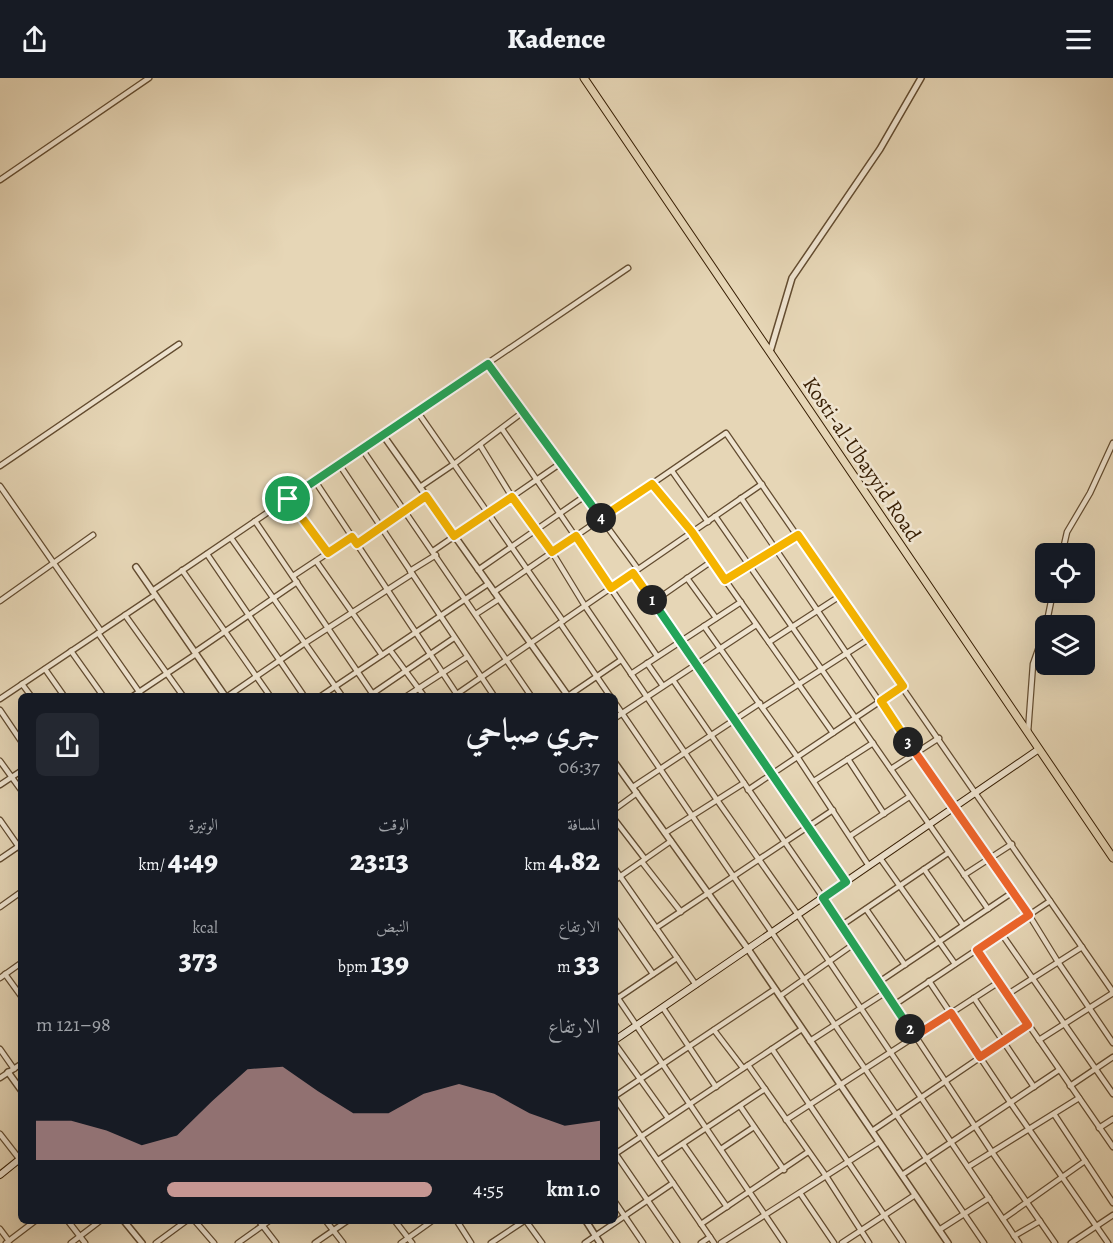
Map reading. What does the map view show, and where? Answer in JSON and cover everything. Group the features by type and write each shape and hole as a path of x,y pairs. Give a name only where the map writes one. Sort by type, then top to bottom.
{"highway":[{"name":"Kosti-al-Ubayyid Road","path":"584,78 1113,858"}],"main road":[{"path":"618,1040 1039,749"},
{"path":"0,1175 18,1161"}],"street":[{"path":"0,180 149,78"},
{"path":"770,352 792,278 880,149 921,78"},
{"path":"0,699 125,615 182,570 628,268"},
{"path":"0,466 179,344"},
{"path":"488,364 601,519 636,571 653,602 846,882"},
{"path":"417,411 528,569 608,693"},
{"path":"420,487 523,412"},
{"path":"502,429 657,656"},
{"path":"494,592 726,433 1113,992 1039,1040"},
{"path":"383,435 566,693"},
{"path":"1064,543 1067,532 1090,493 1113,443"},
{"path":"480,445 621,660 830,961 1019,1243"},
{"path":"362,449 529,693"},
{"path":"232,693 388,590 454,536 561,463"},
{"path":"339,464 492,693"},
{"path":"672,471 708,522"},
{"path":"315,481 455,693"},
{"path":"652,484 692,532 834,734"},
{"path":"459,693 762,484"},
{"path":"0,486 140,693"},
{"path":"357,544 426,496"},
{"path":"478,570 585,496"},
{"path":"741,498 915,754 1029,915 1113,1043"},
{"path":"288,499 328,553"},
{"path":"716,516 988,909"},
{"path":"255,521 371,693"},
{"path":"0,601 93,535"},
{"path":"725,580 798,535"},
{"path":"293,576 352,537"},
{"path":"231,538 340,693"},
{"path":"207,554 302,693"},
{"path":"316,561 382,655"},
{"path":"653,602 712,561"},
{"path":"136,567 225,693"},
{"path":"182,570 268,693"},
{"path":"687,578 716,618"},
{"path":"142,693 225,631 297,582"},
{"path":"326,693 489,584"},
{"path":"769,642 840,596"},
{"path":"476,614 499,599"},
{"path":"631,674 741,602"},
{"path":"125,615 181,693"},
{"path":"618,716 756,625"},
{"path":"704,626 762,705 869,866"},
{"path":"375,693 429,653 454,638"},
{"path":"633,787 734,720 798,684 869,639"},
{"path":"390,650 422,693"},
{"path":"71,651 101,693"},
{"path":"411,693 467,657"},
{"path":"1028,732 1035,658"},
{"path":"572,693 621,660"},
{"path":"647,663 663,686"},
{"path":"45,669 62,693"},
{"path":"672,680 842,925 1055,1243"},
{"path":"22,684 29,693"},
{"path":"748,790 903,686"},
{"path":"618,707 984,1243"},
{"path":"0,710 18,737"},
{"path":"891,769 939,738"},
{"path":"814,782 873,742"},
{"path":"848,759 884,814"},
{"path":"0,761 18,786"},
{"path":"618,767 748,949 948,1243"},
{"path":"0,785 18,773"},
{"path":"665,833 744,783"},
{"path":"618,807 637,793"},
{"path":"850,836 909,797"},
{"path":"656,928 833,810"},
{"path":"0,820 18,844"},
{"path":"618,824 681,912"},
{"path":"620,877 671,841"},
{"path":"964,875 1012,844"},
{"path":"0,859 18,848"},
{"path":"842,925 948,853"},
{"path":"880,858 955,964"},
{"path":"924,869 963,926"},
{"path":"618,874 696,985"},
{"path":"879,982 1013,892"},
{"path":"0,907 18,894"},
{"path":"894,1005 1050,901"},
{"path":"866,909 905,965"},
{"path":"618,923 653,974"},
{"path":"1001,933 1113,1094"},
{"path":"780,996 854,944"},
{"path":"1008,994 1082,946"},
{"path":"977,950 1113,1147"},
{"path":"618,995 677,958"},
{"path":"18,965 2,976 18,993"},
{"path":"929,981 1108,1243"},
{"path":"786,1120 999,982"},
{"path":"618,1095 775,989"},
{"path":"810,1041 886,992"},
{"path":"974,998 1034,1087"},
{"path":"618,999 784,1243"},
{"path":"663,1008 716,1086"},
{"path":"872,1131 1028,1025"},
{"path":"618,1151 802,1029"},
{"path":"714,1030 765,1089 826,1176 869,1243"},
{"path":"618,1046 668,1118"},
{"path":"0,1049 18,1084"},
{"path":"772,1049 903,1243"},
{"path":"1071,1086 1113,1057"},
{"path":"0,1078 18,1066"},
{"path":"902,1175 1059,1070"},
{"path":"658,1160 765,1089"},
{"path":"968,1167 1079,1098"},
{"path":"618,1101 714,1243"},
{"path":"740,1106 784,1170"},
{"path":"1054,1114 1113,1203"},
{"path":"1099,1128 1113,1119"},
{"path":"721,1149 754,1127"},
{"path":"0,1134 18,1156"},
{"path":"721,1243 879,1142"},
{"path":"683,1144 727,1207"},
{"path":"701,1224 808,1152"},
{"path":"618,1157 676,1243"},
{"path":"1002,1219 1085,1161"},
{"path":"618,1221 674,1183"},
{"path":"800,1193 834,1243"},
{"path":"842,1243 915,1195"},
{"path":"939,1230 989,1198"},
{"path":"618,1206 643,1243"},
{"path":"1071,1243 1113,1215"},
{"path":"1014,1236 1040,1221"},
{"path":"0,1229 8,1242 31,1224"},
{"path":"70,1224 85,1243"},
{"path":"71,1243 96,1224"},
{"path":"126,1224 142,1243"},
{"path":"156,1243 182,1224"},
{"path":"198,1224 214,1243"},
{"path":"238,1243 260,1224"},
{"path":"262,1224 276,1243"},
{"path":"328,1224 343,1243"},
{"path":"315,1243 343,1224"},
{"path":"397,1224 412,1243"},
{"path":"401,1243 428,1224"},
{"path":"459,1224 471,1243"},
{"path":"491,1243 520,1224"},
{"path":"527,1224 542,1243"},
{"path":"587,1224 600,1243"},
{"path":"585,1243 613,1224"},
{"path":"701,1243 710,1237"}],"route":[{"path":"488,364 601,519 652,484 692,532 725,580 798,535 903,686 881,701 915,754 1029,915 977,950 1028,1025 980,1057 951,1013 915,1036 823,898 846,882 633,573 611,588 576,536 552,552 512,497 454,536 426,496 357,544 352,537 328,553 288,499 488,364"}]}
